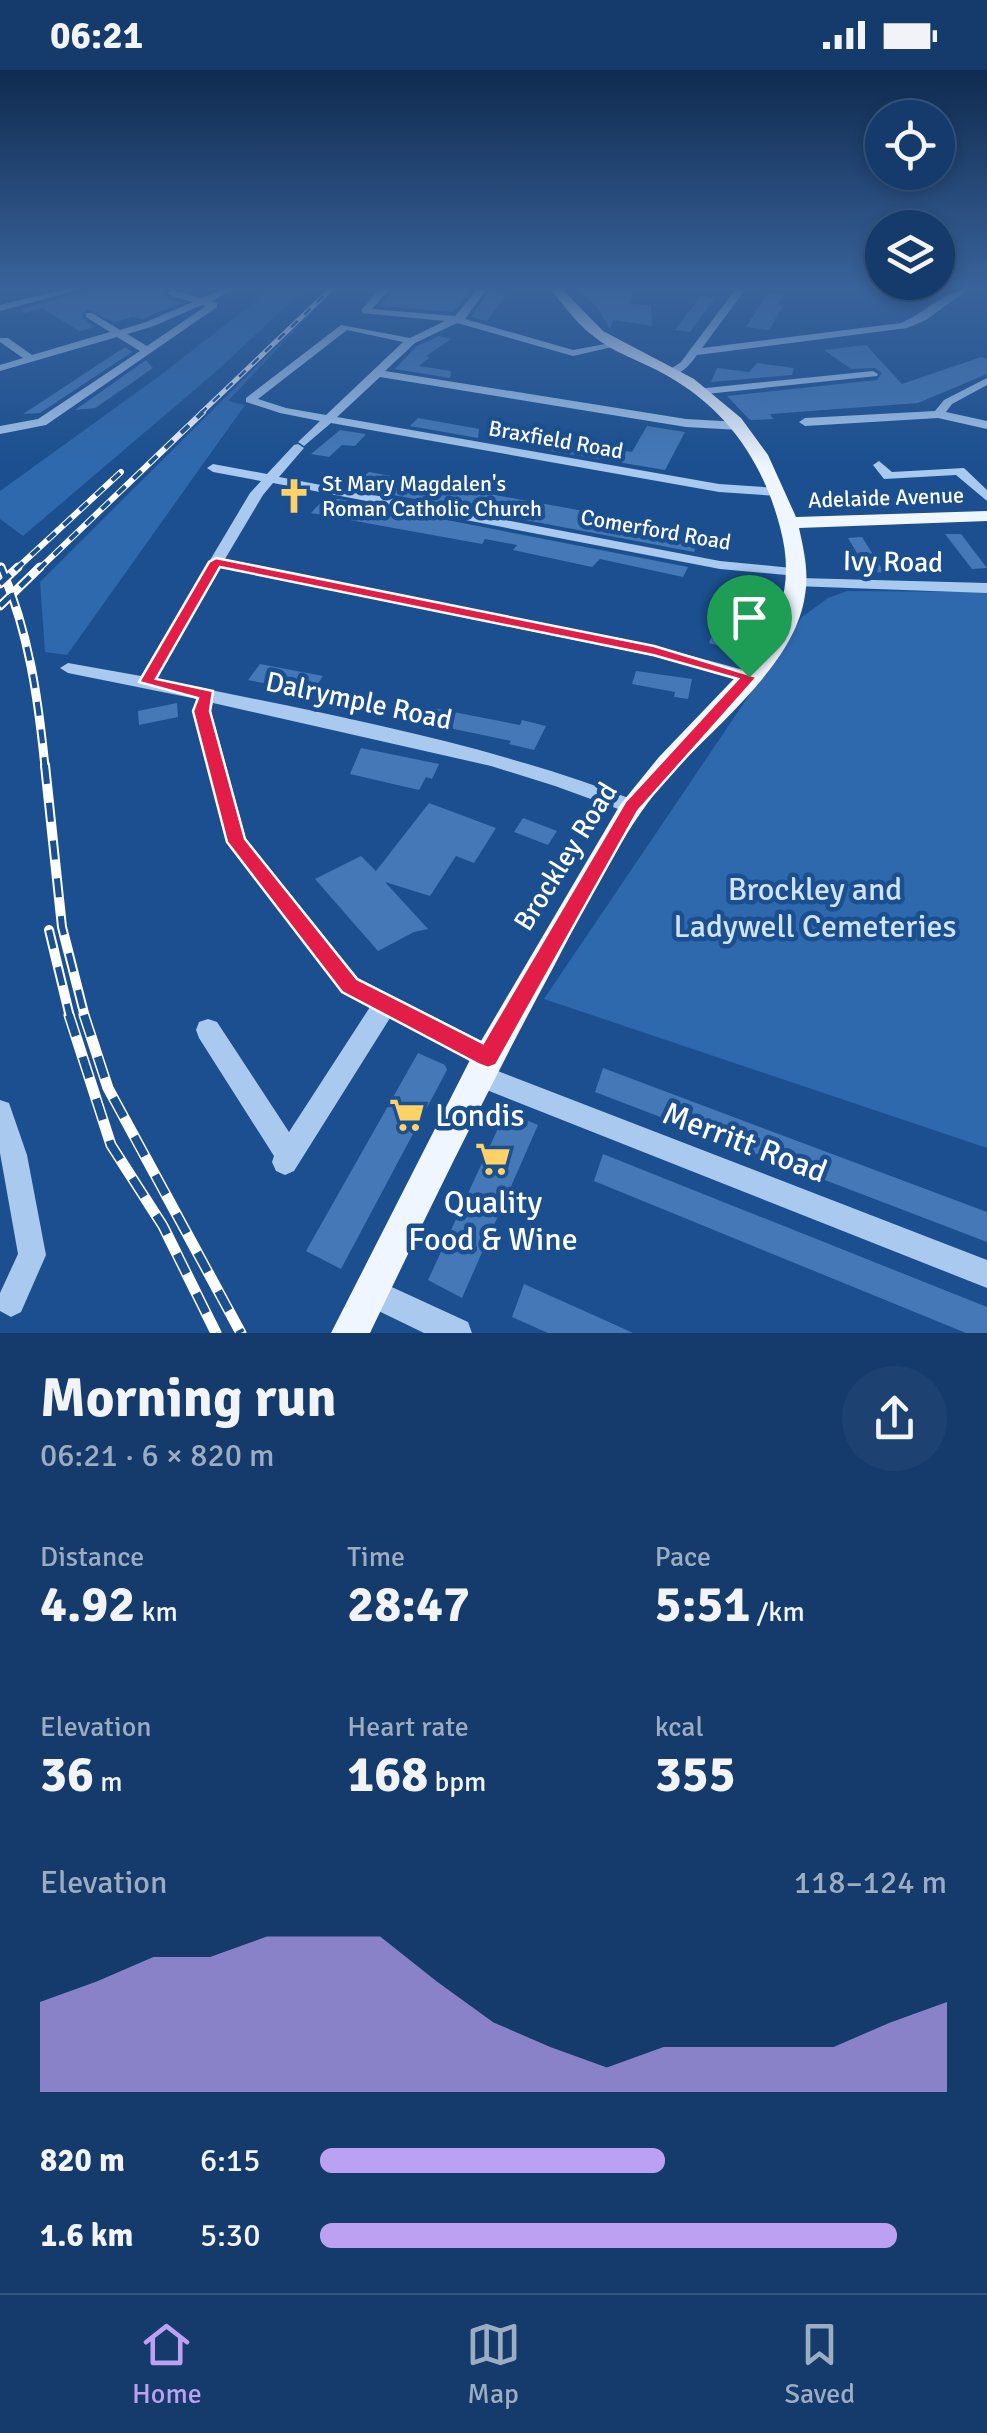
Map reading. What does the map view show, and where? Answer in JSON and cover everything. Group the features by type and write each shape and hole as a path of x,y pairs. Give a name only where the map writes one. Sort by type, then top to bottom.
{"main road":[{"path":"624,349 706,391 740,426 764,460 778,492 798,577"},
{"name":"Adelaide Avenue","path":"786,523 987,516"},
{"name":"Brockley Road","path":"350,1333 483,1066 632,807 749,677 790,617 798,577"}],"street":[{"path":"17,349 32,359"},
{"path":"0,368 67,349"},
{"path":"0,430 42,422 150,349"},
{"name":"Braxfield Road","path":"316,349 250,400 328,419 719,488 778,492"},
{"path":"146,682 268,477 403,349"},
{"path":"558,349 572,353 594,349"},
{"path":"673,372 697,349"},
{"path":"695,352 719,349"},
{"path":"377,373 686,423 740,426"},
{"path":"706,391 872,374"},
{"path":"938,414 948,402 987,381"},
{"path":"805,422 938,414 987,425"},
{"path":"879,465 890,476 959,471 987,497"},
{"name":"Comerford Road","path":"213,468 798,577"},
{"path":"216,562 654,651 749,677"},
{"name":"Ivy Road","path":"798,577 987,588"},
{"name":"Dalrymple Road","path":"68,668 509,762 608,795 632,807"},
{"name":"Merritt Road","path":"207,695 202,711 237,842 350,985 483,1066 987,1274"},
{"path":"208,1030 287,1159 384,1005"},
{"path":"0,1112 14,1155 32,1255 11,1302"},
{"path":"370,1292 457,1333"}],"green space":[{"path":"194,349 240,349 23,536 0,519 0,491"},
{"path":"277,349 228,401 245,405 67,655 45,652 40,582"},
{"name":"Brockley and Ladywell Cemeteries","path":"847,591 987,592 987,1148 544,999 802,617 828,598"}],"building":[{"path":"122,349 132,352 40,413 23,414"},
{"path":"414,349 436,349 419,366 451,371 450,378 395,369"},
{"path":"870,349 902,384 981,357 987,359 987,374 918,403 770,414 773,419 750,420 727,396 877,380 882,373 875,368 851,369 824,350"},
{"path":"146,360 153,368 95,408 75,410"},
{"path":"757,363 794,368 792,375 711,382 717,368 749,372"},
{"path":"418,418 479,429 478,438 410,426"},
{"path":"647,426 685,432 665,470 551,451 559,440 632,452"},
{"path":"340,430 366,434 355,446 342,445 329,457 311,454"},
{"path":"369,472 698,532 695,538 699,539 694,552 351,487"},
{"path":"324,499 688,567 683,577 600,559 592,567 513,550 517,545 485,539 482,544 311,513"},
{"path":"945,534 961,534 987,568 972,569"},
{"path":"862,537 884,572 869,573 848,538"},
{"path":"733,585 751,589 728,648 709,643"},
{"path":"260,664 323,676 312,692 248,680"},
{"path":"636,671 692,679 688,699 674,697 675,692 632,684"},
{"path":"177,703 178,717 139,725 138,711"},
{"path":"433,708 520,725 522,720 546,726 534,750 509,744 511,741 425,723"},
{"path":"361,748 439,764 432,779 426,777 419,790 350,774"},
{"path":"429,803 496,828 474,863 456,856 430,896 385,882 428,929 378,951 315,879 361,856 376,871"},
{"path":"523,818 557,831 548,845 514,832"},
{"path":"418,1053 445,1065 447,1070 341,1269 306,1251"},
{"path":"603,1068 987,1212 987,1242 595,1092"},
{"path":"506,1111 538,1125 462,1298 428,1280"},
{"path":"603,1154 987,1307 987,1333 966,1333 594,1181"},
{"path":"524,1284 633,1333 548,1333 512,1317"}],"railway":[{"path":"200,414 268,349"},
{"path":"38,570 203,412"},
{"path":"15,570 121,472"},
{"path":"0,566 2,570"},
{"path":"1,567 5,579"},
{"path":"5,579 18,567"},
{"path":"11,595 40,567"},
{"path":"0,584 5,579"},
{"path":"5,579 11,595"},
{"path":"0,606 11,595"},
{"path":"11,595 31,666 45,767"},
{"path":"45,765 62,927 85,1017"},
{"path":"49,930 70,1017"},
{"path":"69,1015 111,1145 163,1226 216,1333"},
{"path":"84,1015 108,1088 241,1333"}],"place":[{"name":"St Mary Magdalen's Roman Catholic Church","path":"294,496"},
{"name":"Londis","path":"407,1115"},
{"name":"Quality Food & Wine","path":"493,1159"}],"route":[{"path":"216,562 654,651 749,677 632,807 488,1057 350,985 237,842 202,711 207,695 146,682 216,562"}]}
